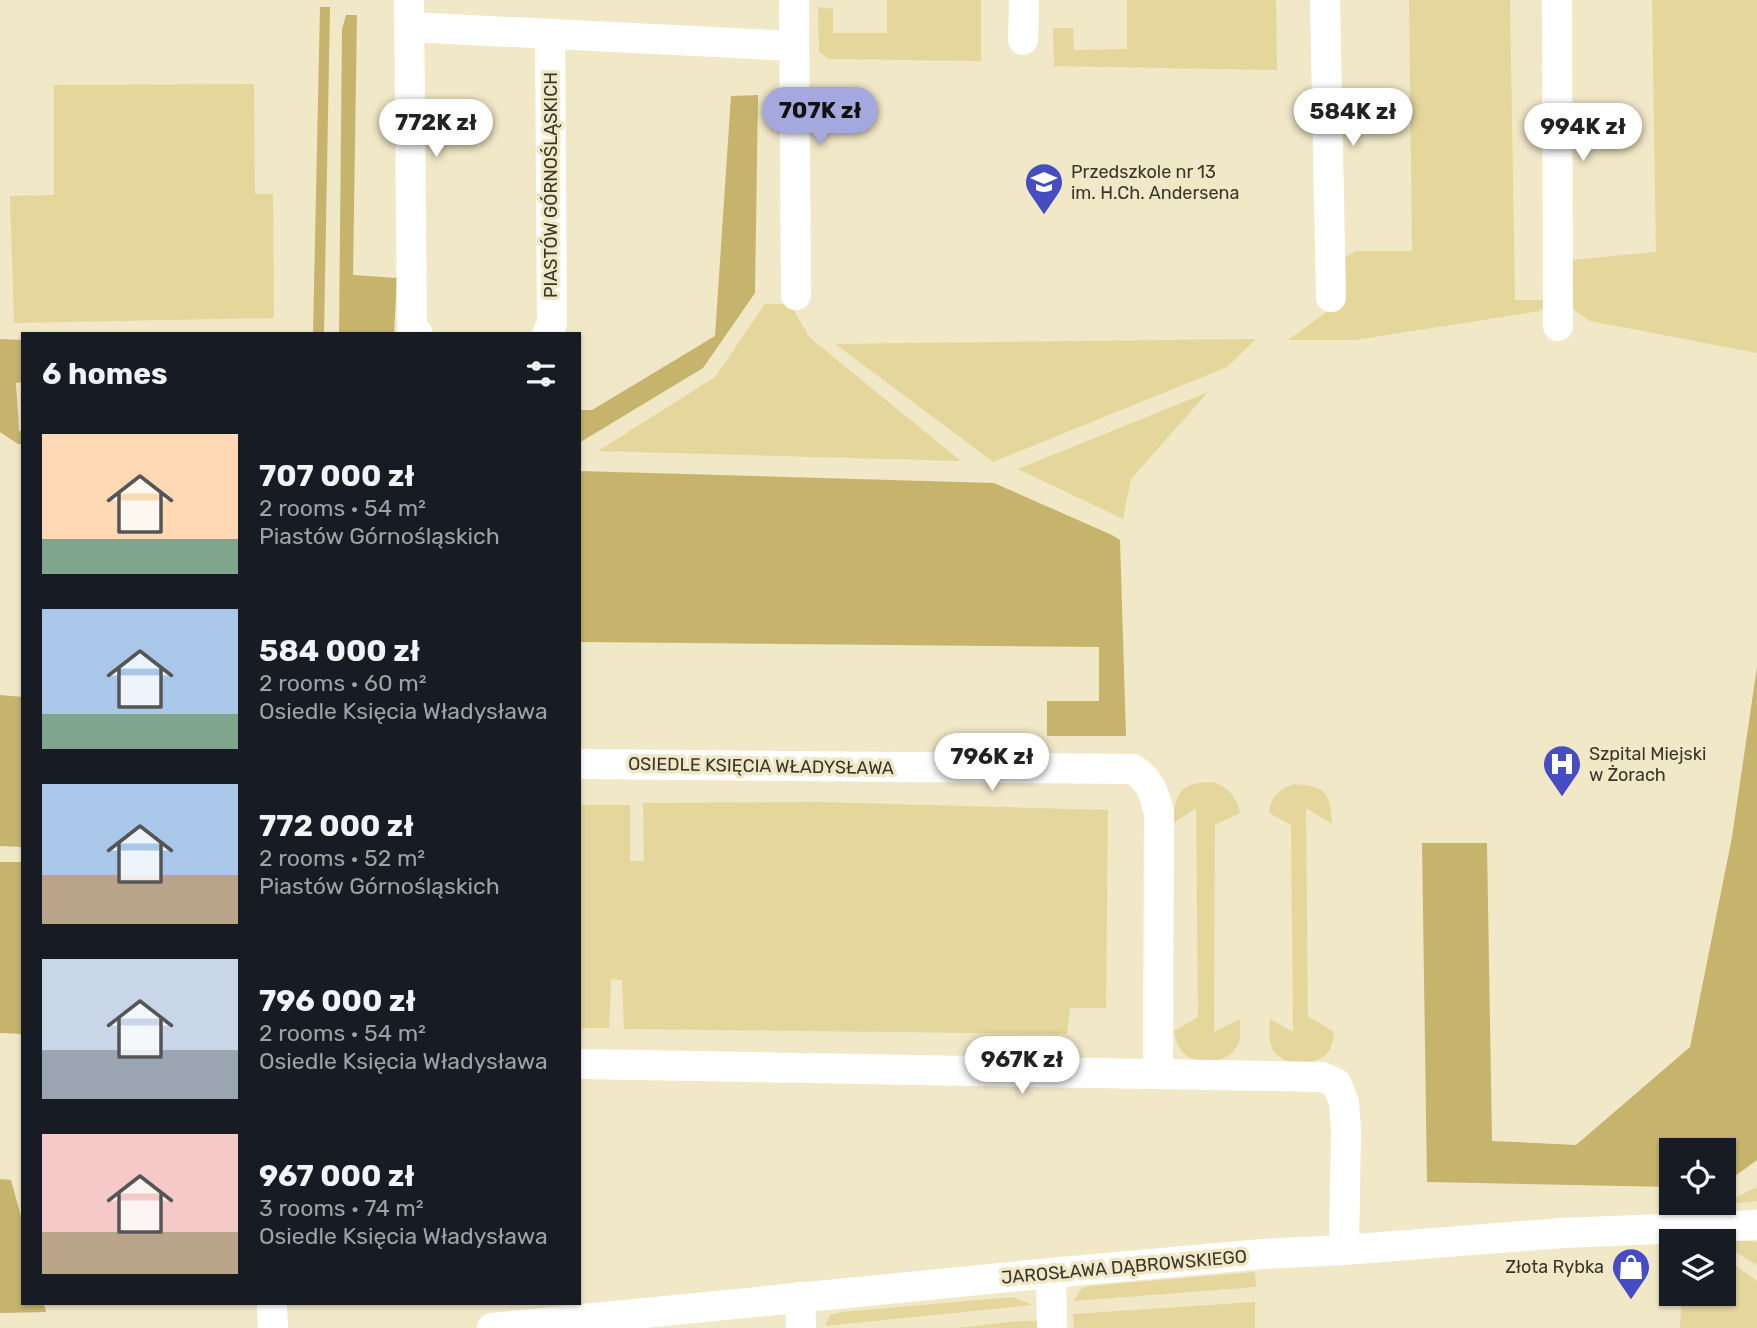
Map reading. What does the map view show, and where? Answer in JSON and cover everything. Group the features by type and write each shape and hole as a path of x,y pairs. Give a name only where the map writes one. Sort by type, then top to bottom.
{"street":[{"path":"794,0 796,295"},
{"path":"1023,40 1024,0"},
{"path":"1325,0 1331,297"},
{"path":"1557,0 1558,326"},
{"path":"415,332 412,330 410,13 550,34 794,46"},
{"name":"PIASTÓW GÓRNOŚLĄSKICH","path":"548,332 552,324 550,34"},
{"name":"OSIEDLE KSIĘCIA WŁADYSŁAWA","path":"581,764 1133,769 1145,777 1154,792 1159,813 1158,1073"},
{"path":"581,1064 1323,1077 1336,1083 1344,1102 1346,1130 1343,1250"},
{"name":"JAROSŁAWA DĄBROWSKIEGO","path":"492,1328 1262,1254 1563,1233 1757,1224"},
{"path":"1051,1273 1052,1328"},
{"path":"800,1297 801,1328"},
{"path":"272,1305 273,1328"}],"shaded area":[{"path":"887,0 981,0 981,61 829,59 819,52 818,7 833,9 833,33 887,33"},
{"path":"1127,0 1276,0 1277,70 1054,66 1053,28 1073,28 1074,50 1127,49"},
{"path":"1409,0 1510,0 1515,300 1547,300 1540,311 1355,340 1288,340 1344,299 1344,258 1356,251 1412,251"},
{"path":"1652,0 1757,0 1757,353 1590,321 1574,310 1571,260 1656,252"},
{"path":"320,7 330,7 324,332 313,332"},
{"path":"346,15 357,15 353,275 397,278 394,332 339,332 342,29"},
{"path":"254,84 255,194 273,194 274,318 14,323 10,196 54,195 54,85"},
{"path":"758,95 755,293 703,368 581,442 581,410 592,410 715,336 731,96"},
{"path":"765,304 790,304 810,338 961,461 598,451 715,377"},
{"path":"0,339 21,340 21,382 16,383 21,444 0,432"},
{"path":"1256,339 1227,367 993,462 835,344"},
{"path":"1208,392 1131,479 1123,519 1018,469"},
{"path":"581,471 994,483 1120,540 1126,736 1047,736 1047,701 1099,701 1099,647 581,642"},
{"path":"1757,667 1757,1160 1736,1175 1736,1138 1659,1138 1659,1187 1427,1182 1422,843 1487,843 1492,1141 1576,1145 1690,1047 1732,837"},
{"path":"0,695 21,697 21,847 0,846"},
{"path":"1214,782 1232,794 1240,813 1215,825 1214,1032 1240,1019 1240,1033 1235,1050 1228,1056 1201,1061 1185,1054 1177,1044 1174,1031 1198,1017 1196,808 1172,824 1175,804 1182,791 1194,784"},
{"path":"1293,784 1319,789 1324,793 1330,805 1332,824 1306,808 1308,1016 1334,1032 1327,1053 1306,1063 1289,1061 1276,1054 1270,1038 1270,1019 1293,1032 1291,825 1269,813 1276,795"},
{"path":"819,802 1108,810 1106,1008 1070,1008 1067,1034 624,1029 622,980 611,979 609,1028 581,1028 581,805 630,805 630,861 644,861 643,803"},
{"path":"0,862 21,862 21,1034 0,1033"},
{"path":"0,1179 11,1180 21,1217 21,1305 44,1305 46,1312 0,1313"},
{"path":"1757,1187 1757,1201 1736,1203 1736,1197"},
{"path":"1736,1240 1757,1242 1757,1265 1736,1252"},
{"path":"1736,1266 1757,1281 1757,1328 1680,1328 1681,1306 1736,1306"},
{"path":"1255,1272 1256,1287 1074,1301 1081,1289 1089,1286"},
{"path":"1013,1297 1032,1305 825,1326 830,1315 841,1312"},
{"path":"1255,1302 1255,1328 1074,1328 1073,1314"},
{"path":"1042,1321 1043,1328 956,1328"}],"place":[{"name":"Przedszkole nr 13 im. H.Ch. Andersena","path":"1044,216"},
{"name":"Szpital Miejski w Żorach","path":"1562,798"},
{"name":"Złota Rybka","path":"1631,1301"}]}
